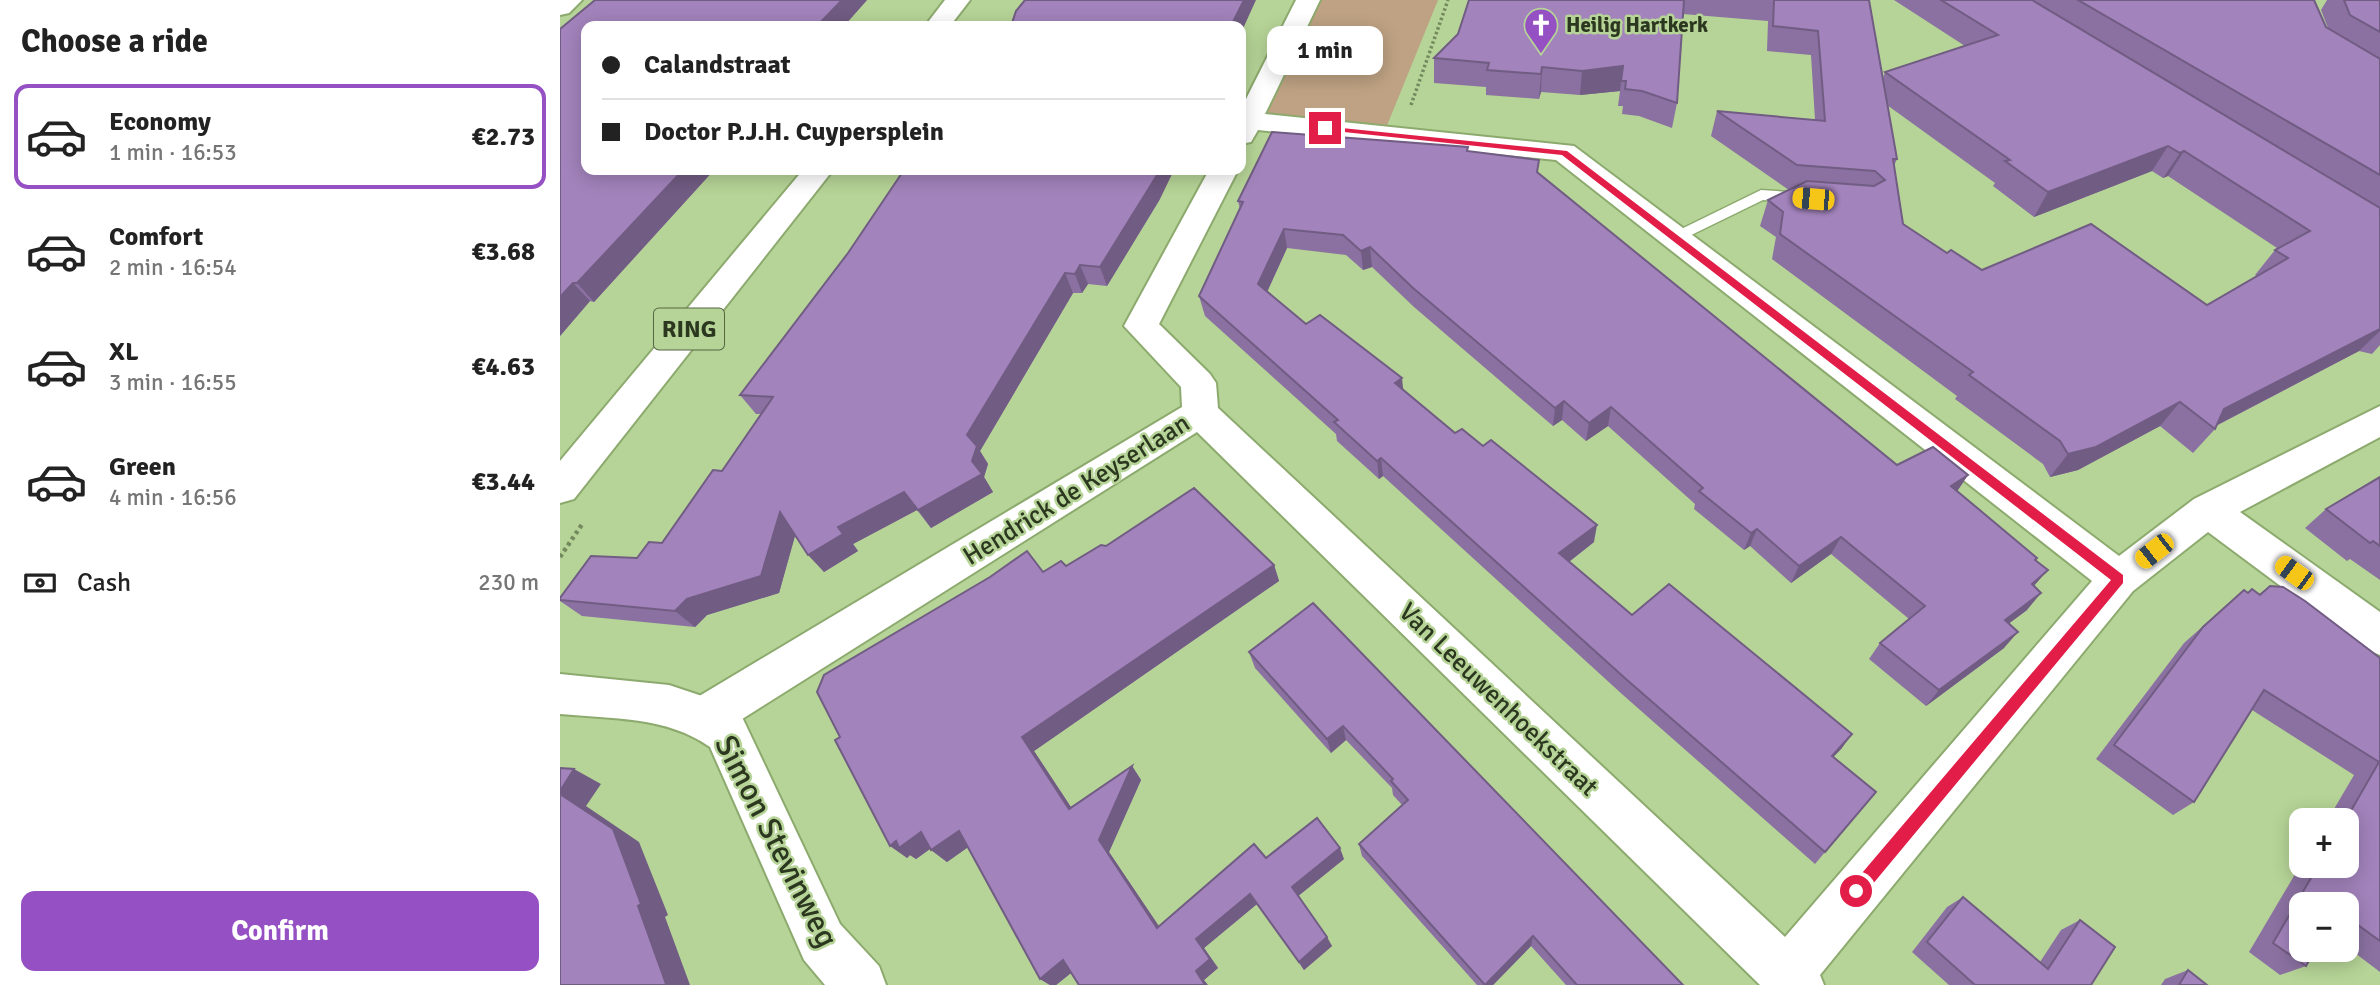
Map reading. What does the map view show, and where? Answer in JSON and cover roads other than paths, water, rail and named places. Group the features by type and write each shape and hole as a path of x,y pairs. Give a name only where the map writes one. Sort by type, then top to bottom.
{"street":[{"path":"941,21 958,0"},
{"path":"1246,126 1308,0"},
{"path":"1246,128 1401,135 1564,152 2119,579"},
{"name":"RING","path":"560,488 814,175"},
{"name":"Hendrick de Keyserlaan","path":"707,716 1200,414 1198,383 1141,326 1220,175"},
{"name":"Van Leeuwenhoekstraat","path":"1200,414 1792,980"},
{"path":"1792,980 2119,579 2207,510 2380,420"},
{"path":"2207,510 2380,636"},
{"name":"Simon Stevinweg","path":"560,694 645,702 707,716 726,732 822,942 860,985"}],"lane":[{"path":"1675,236 1761,195 1826,201"}],"place":[{"name":"Heilig Hartkerk","path":"1541,55"}]}
